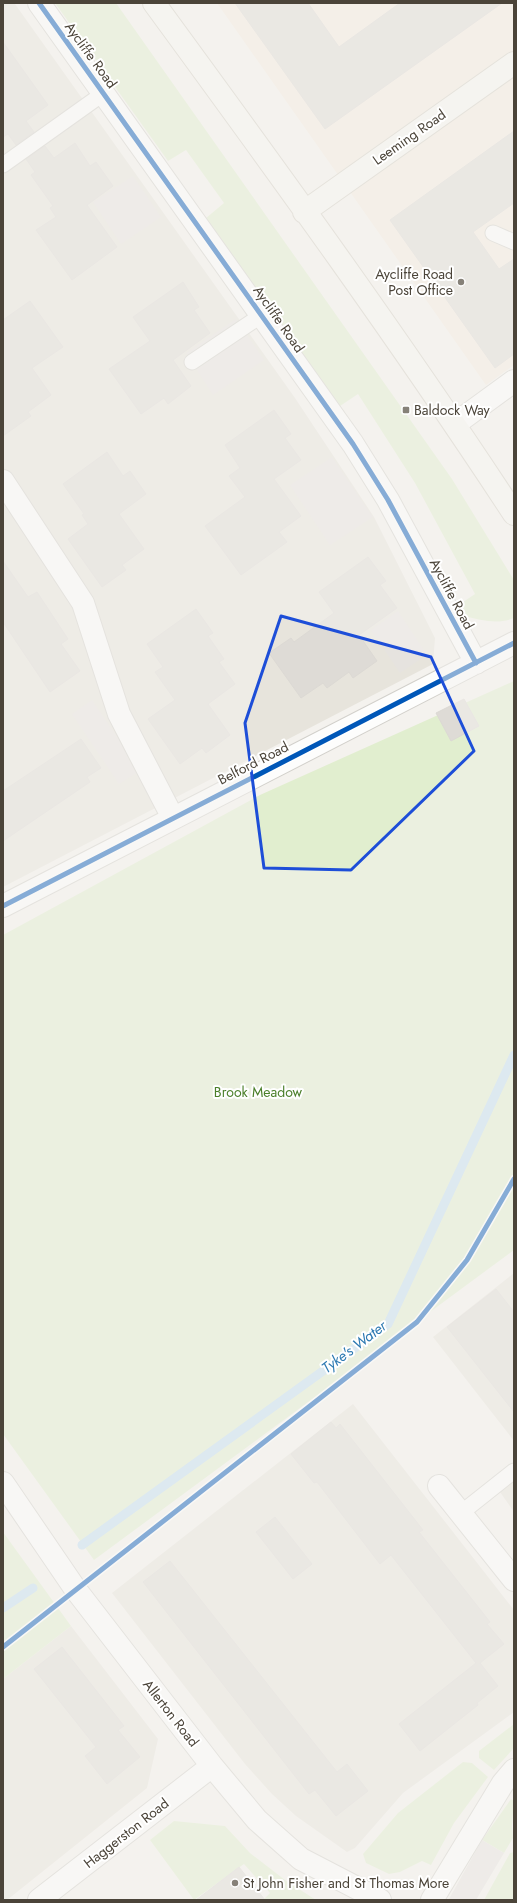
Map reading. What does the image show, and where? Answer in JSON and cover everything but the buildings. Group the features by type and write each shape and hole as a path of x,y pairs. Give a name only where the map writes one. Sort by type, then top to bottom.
{"street":[{"name":"Aycliffe Road","path":"39,3 353,444 388,500 476,663"},
{"path":"154,3 455,424 514,514"},
{"name":"Leeming Road","path":"304,212 514,63"},
{"path":"455,424 514,381"},
{"path":"3,481 83,603 119,714 173,818"},
{"name":"Belford Road","path":"3,906 514,643"},
{"name":"Allerton Road","path":"3,1483 76,1590 212,1766 257,1820 301,1859 380,1900"},
{"path":"439,1486 514,1580"},
{"name":"Haggerston Road","path":"40,1900 212,1766"},
{"path":"432,1900 502,1783 514,1770"}],"lane":[{"path":"3,165 104,93"},
{"path":"493,233 514,242"},
{"path":"192,362 262,315"},
{"path":"461,1514 514,1471"}],"highlighted area":[{"path":"281,616 431,657 474,751 351,870 264,868 245,723"}],"shaded area":[{"path":"3,3 15,4 295,398 374,517 435,638 433,664 3,887"},
{"path":"217,3 514,3 514,365 486,385"},
{"path":"133,176 161,217 121,244 93,202"},
{"path":"236,319 264,360 213,395 186,353"},
{"path":"332,457 373,517 330,545 290,485"},
{"path":"398,611 427,655 400,673 371,630"},
{"path":"92,700 140,771 119,784 72,714"},
{"path":"514,1273 514,1441 433,1337"},
{"path":"353,1404 514,1610 514,1712 403,1793 355,1848 347,1852 296,1816 272,1794 245,1764 112,1593"},
{"path":"514,1481 514,1512 500,1492"},
{"path":"71,1626 158,1739 147,1788 7,1900 3,1900 3,1679"},
{"path":"482,1840 504,1853 476,1900 449,1899"}],"green space":[{"path":"55,3 116,3 452,479 514,580 514,618 495,621 464,616 457,606 475,594 415,483 358,394 340,406 206,218 224,203 186,150 168,161"},
{"name":"Brook Meadow","path":"514,681 514,1250 94,1560 3,1434 3,935 260,795"},
{"path":"3,1532 71,1626 3,1679"},
{"path":"514,1724 514,1748 494,1770 479,1758 479,1751"},
{"path":"463,1762 472,1763 488,1777 454,1823 431,1865 422,1861 400,1872 389,1874 366,1863 363,1854 398,1813"},
{"path":"511,1799 514,1801 512,1826 513,1838 504,1853 482,1840"},
{"path":"174,1821 225,1826 250,1853 285,1880 316,1900 263,1900 270,1893 244,1864 194,1900 150,1840"},
{"path":"514,1852 514,1900 484,1900 510,1853"}],"waterway":[{"name":"Tyke's Water","path":"82,1545 388,1324 514,1055"},
{"name":"Tyke's Water","path":"3,1608 33,1588"}],"cycle path":[{"path":"39,3 353,444 388,500 476,663"},
{"path":"3,906 514,643"},
{"path":"3,1647 417,1322 467,1260 514,1179"}],"place":[{"name":"Aycliffe Road Post Office","path":"461,282"},
{"name":"Baldock Way","path":"406,410"},
{"name":"St John Fisher and St Thomas More","path":"235,1883"}]}
